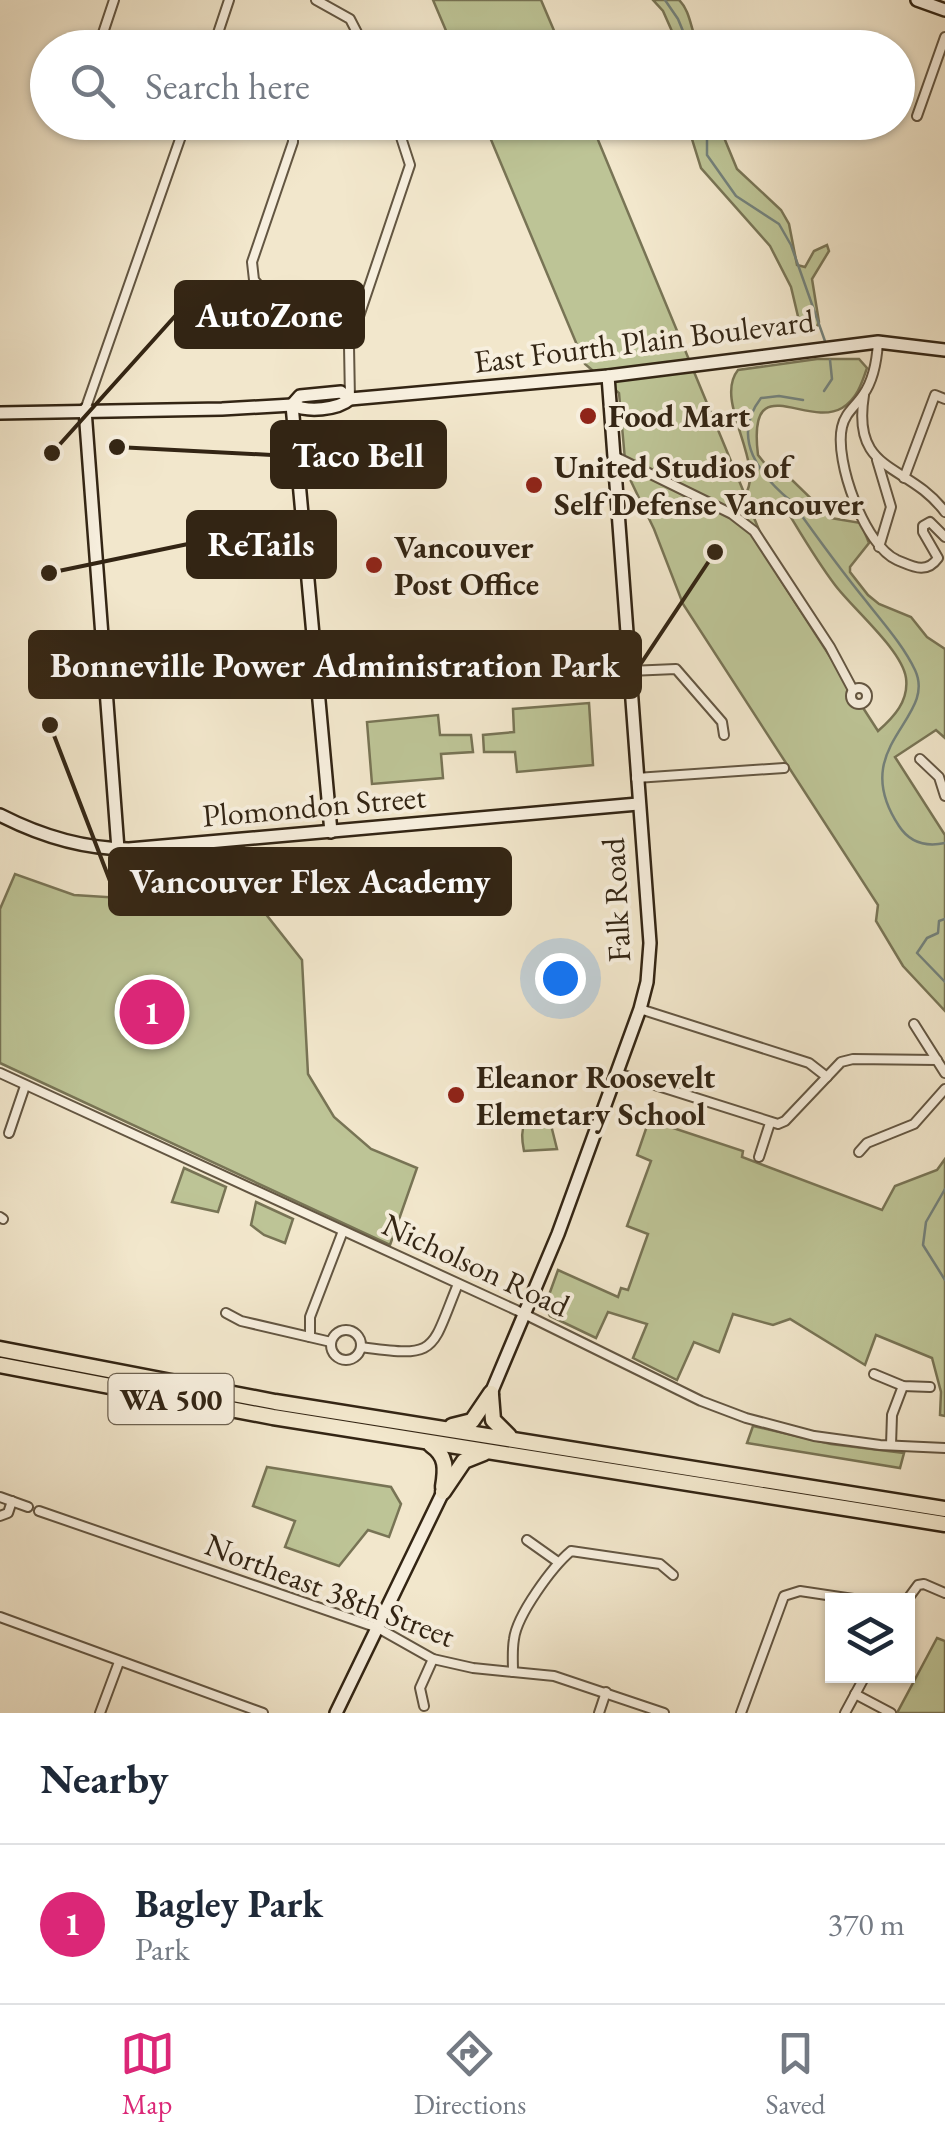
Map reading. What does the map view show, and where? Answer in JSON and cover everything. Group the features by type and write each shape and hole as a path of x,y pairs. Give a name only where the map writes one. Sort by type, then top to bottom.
{"highway":[{"name":"WA 500","path":"0,1349 181,1386 945,1509"},
{"name":"WA 500","path":"0,1364 144,1394 426,1442 945,1524"},
{"path":"440,1428 472,1421 491,1393"},
{"path":"491,1393 493,1420 514,1439"},
{"path":"426,1442 442,1454 445,1463 442,1492"},
{"path":"442,1492 464,1461 491,1452"}],"street":[{"path":"104,30 114,0"},
{"path":"218,30 229,0"},
{"path":"316,0 350,19 356,30"},
{"path":"917,0 945,10"},
{"path":"917,116 945,37"},
{"path":"118,849 85,410 179,140"},
{"path":"293,140 252,262 254,280 262,289 356,323"},
{"path":"350,399 348,361 356,323 410,165 402,140"},
{"path":"878,342 864,394 860,428 863,439 876,457 945,512"},
{"name":"East Fourth Plain Boulevard","path":"0,413 292,404 302,409 342,406 350,399 608,376 878,342 945,350"},
{"name":"Falk Road","path":"491,1393 525,1314 640,1009 650,953 608,376"},
{"path":"864,394 843,423 845,476 854,498 889,556 926,568 938,558 922,532 923,526 930,522 945,537"},
{"path":"904,478 935,395 945,399"},
{"path":"292,404 331,832"},
{"path":"614,456 732,514 754,531 854,690"},
{"path":"876,457 891,507 880,543"},
{"path":"211,690 627,653"},
{"path":"629,671 676,669 722,722 724,735"},
{"path":"920,759 939,776 945,796"},
{"path":"636,778 784,768"},
{"name":"Plomondon Street","path":"0,815 66,842 118,849 638,804"},
{"path":"640,1009 809,1063 827,1077"},
{"path":"914,1024 945,1073"},
{"path":"617,1072 770,1123 784,1121 841,1062 937,1060"},
{"name":"Nicholson Road","path":"0,1074 525,1314 701,1401 814,1436 945,1448"},
{"path":"8,1133 25,1086"},
{"path":"859,1152 868,1143 914,1124 945,1089"},
{"path":"759,1157 770,1123"},
{"path":"310,1336 310,1317 343,1231"},
{"path":"361,1347 408,1354 432,1344 458,1284"},
{"path":"226,1313 241,1321 331,1342"},
{"path":"350,1330 359,1337 361,1347 354,1357 342,1360 332,1352 331,1342 338,1331 350,1330"},
{"path":"874,1374 903,1386 930,1386"},
{"path":"891,1446 892,1415 903,1386"},
{"path":"336,1713 442,1492"},
{"path":"0,1497 28,1507"},
{"path":"0,1516 8,1513 12,1501"},
{"name":"Northeast 38th Street","path":"40,1511 378,1628 433,1658 473,1668 554,1676 664,1713"},
{"path":"527,1540 558,1562"},
{"path":"513,1672 514,1637 519,1622 558,1562 571,1551 660,1564 674,1575"},
{"path":"912,1593 924,1584 945,1593"},
{"path":"740,1713 784,1596 800,1590 825,1594"},
{"path":"0,1617 263,1713"},
{"path":"424,1706 420,1688 433,1658"},
{"path":"100,1713 119,1662"},
{"path":"845,1713 861,1683"},
{"path":"599,1713 606,1692"},
{"path":"855,1694 892,1713"}],"green space":[{"path":"433,0 541,0 554,30 446,30"},
{"path":"653,0 679,0 693,30 671,30"},
{"path":"491,140 598,140 745,495 750,482 749,466 732,398 732,383 738,370 817,359 859,359 867,368 855,395 842,408 812,412 782,406 761,413 758,455 766,465 789,477 831,518 861,523 869,543 850,572 879,604 911,617 927,637 945,649 945,738 936,730 895,757 945,835 945,1011 903,966 876,921 878,905 683,604 626,471 619,393 585,364","holes":["771,503 784,506 815,556 903,667 903,701 878,731 778,576 750,508"]},
{"path":"692,140 725,140 737,169 781,210 789,224 797,265 805,267 814,251 827,245 829,251 812,279 819,322 816,329 801,329 791,287 770,246 701,168"},
{"path":"589,703 593,765 517,772 515,752 484,752 483,735 514,732 513,709"},
{"path":"438,715 440,735 471,735 473,752 441,754 443,778 372,784 367,722"},
{"path":"244,844 246,889 302,960 308,1074 334,1117 371,1149 417,1168 390,1245 0,1063 0,909 15,874 74,895 153,900 150,854"},
{"path":"548,1113 557,1149 524,1151 525,1124 533,1116"},
{"path":"649,1120 743,1151 742,1157 882,1210 895,1186 937,1170 945,1159 945,1416 940,1415 941,1392 932,1358 876,1335 865,1365 790,1319 773,1325 733,1314 719,1352 694,1342 677,1380 633,1358 647,1324 608,1312 596,1338 550,1316 545,1306 558,1270 618,1297 621,1288 628,1290 648,1234 627,1226 651,1161 637,1155"},
{"path":"184,1168 226,1187 218,1212 172,1202"},
{"path":"256,1202 293,1219 285,1243 251,1225"},
{"path":"753,1426 831,1444 904,1453 900,1468 747,1443"},
{"path":"267,1467 391,1487 401,1504 389,1537 368,1530 339,1566 285,1547 295,1521 253,1506"},
{"path":"937,1638 945,1641 945,1713 897,1713"}],"waterway":[{"path":"665,0 683,30"},
{"path":"707,140 707,155 736,196 779,224 791,245 826,344"},
{"path":"824,391 832,379 830,360"},
{"path":"803,400 761,398 748,427 753,455 892,634 915,670 919,687 915,704 887,754 882,775 885,798 899,826 913,840 945,843"},
{"path":"945,919 939,921 938,933 927,938 917,953 945,982"},
{"path":"945,1189 926,1222 923,1245 945,1280"}],"place":[{"name":"Food Mart","path":"588,416"},
{"name":"Taco Bell","path":"117,447"},
{"name":"AutoZone","path":"52,453"},
{"name":"United Studios of Self Defense Vancouver","path":"534,485"},
{"name":"Bonneville Power Administration Park","path":"715,552"},
{"name":"Vancouver Post Office","path":"374,565"},
{"name":"ReTails","path":"49,573"},
{"name":"Vancouver Flex Academy","path":"50,725"},
{"name":"Bagley Park","path":"152,1012"},
{"name":"Eleanor Roosevelt Elemetary School","path":"456,1095"}]}
